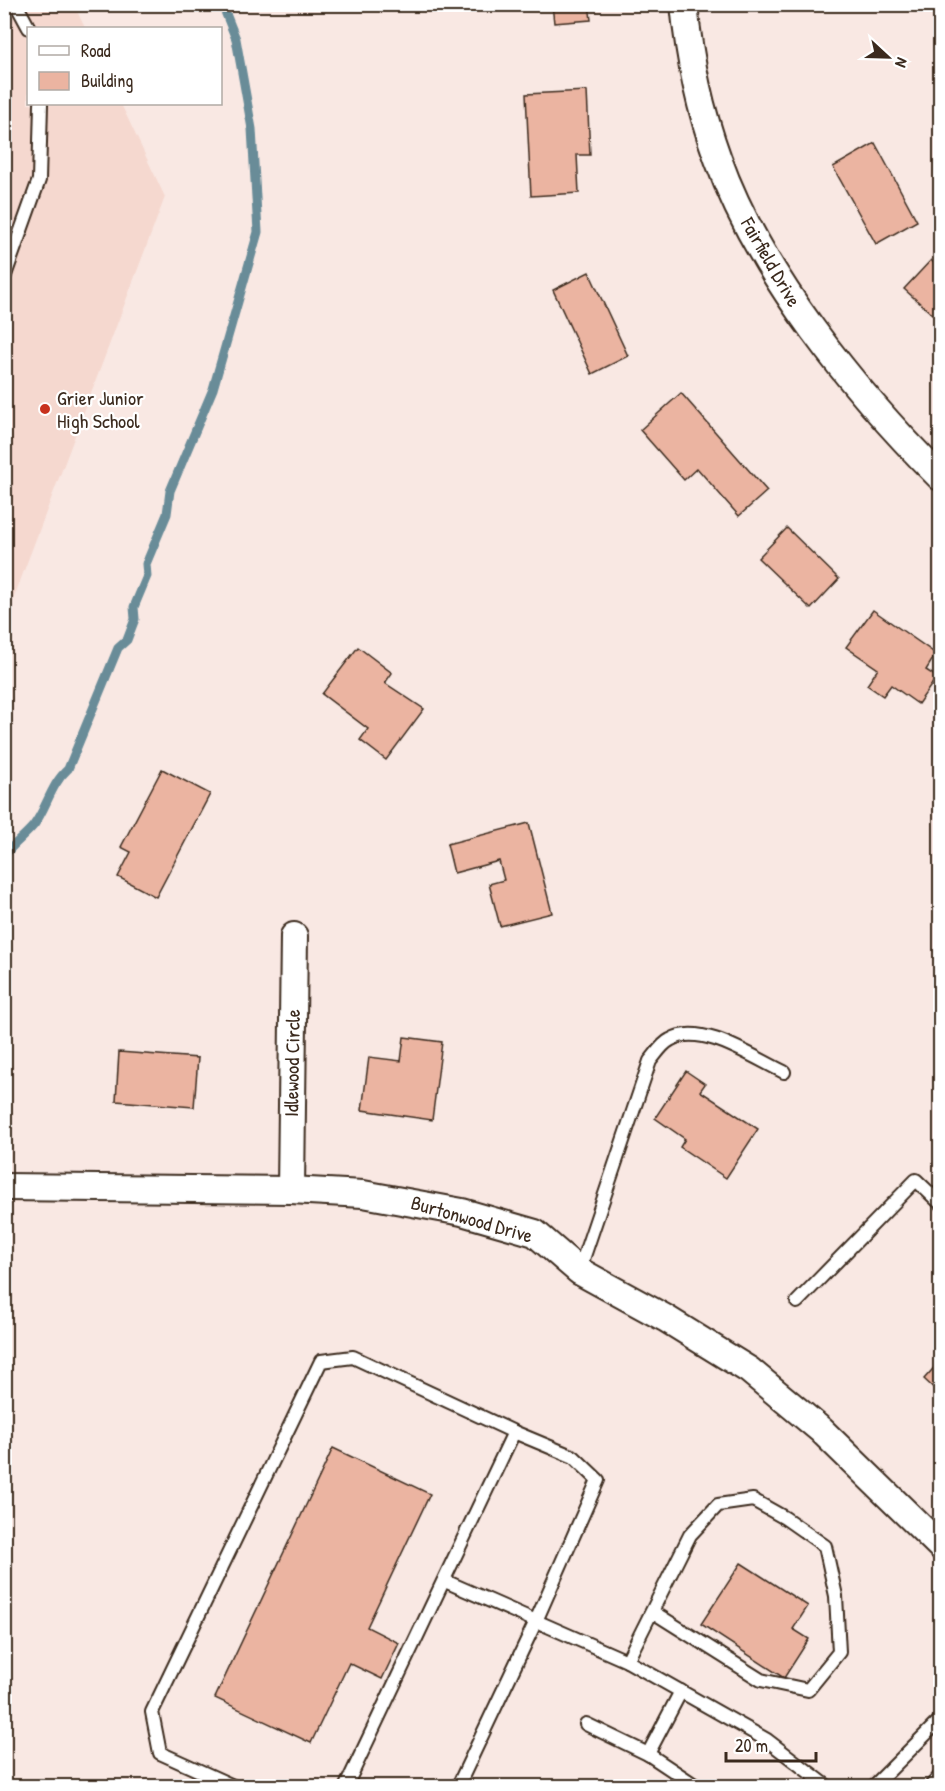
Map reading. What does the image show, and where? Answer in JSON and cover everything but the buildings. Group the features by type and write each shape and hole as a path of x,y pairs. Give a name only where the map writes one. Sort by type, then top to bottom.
{"street":[{"name":"Fairfield Drive","path":"684,4 703,116 718,162 760,248 812,329 841,367 940,477"},
{"name":"Idlewood Circle","path":"291,1190 294,936"},
{"name":"Burtonwood Drive","path":"4,1187 291,1190 363,1194 462,1212 535,1233 579,1271 665,1318 748,1370 821,1431 940,1546"}],"lane":[{"path":"16,4 28,27"},
{"path":"4,278 39,180 41,105"},
{"path":"579,1271 650,1061 669,1040 689,1033 712,1037 783,1072"},
{"path":"797,1302 916,1180 940,1203"},
{"path":"233,1786 160,1754 152,1712 321,1361 353,1357 574,1457 598,1480 536,1621 458,1786"},
{"path":"346,1786 514,1431"},
{"path":"627,1661 690,1535 718,1505 753,1500 825,1546 836,1596 839,1652 808,1690 761,1680 653,1612"},
{"path":"445,1581 627,1661 767,1740 827,1786"},
{"path":"648,1755 681,1691"},
{"path":"874,1786 940,1720"},
{"path":"586,1724 648,1755 696,1786"},
{"path":"931,1786 940,1776"}],"shaded area":[{"name":"Grier Junior High School","path":"5,5 74,5 85,27 27,27 27,105 121,105 165,197 5,621"}],"waterway":[{"path":"4,856 34,825 57,782 68,769 118,648 127,640 135,619 134,607 147,576 146,564 167,514 170,491 213,389 258,232 252,129 236,39 222,4"}],"place":[{"name":"Grier Junior High School","path":"45,409"}]}
